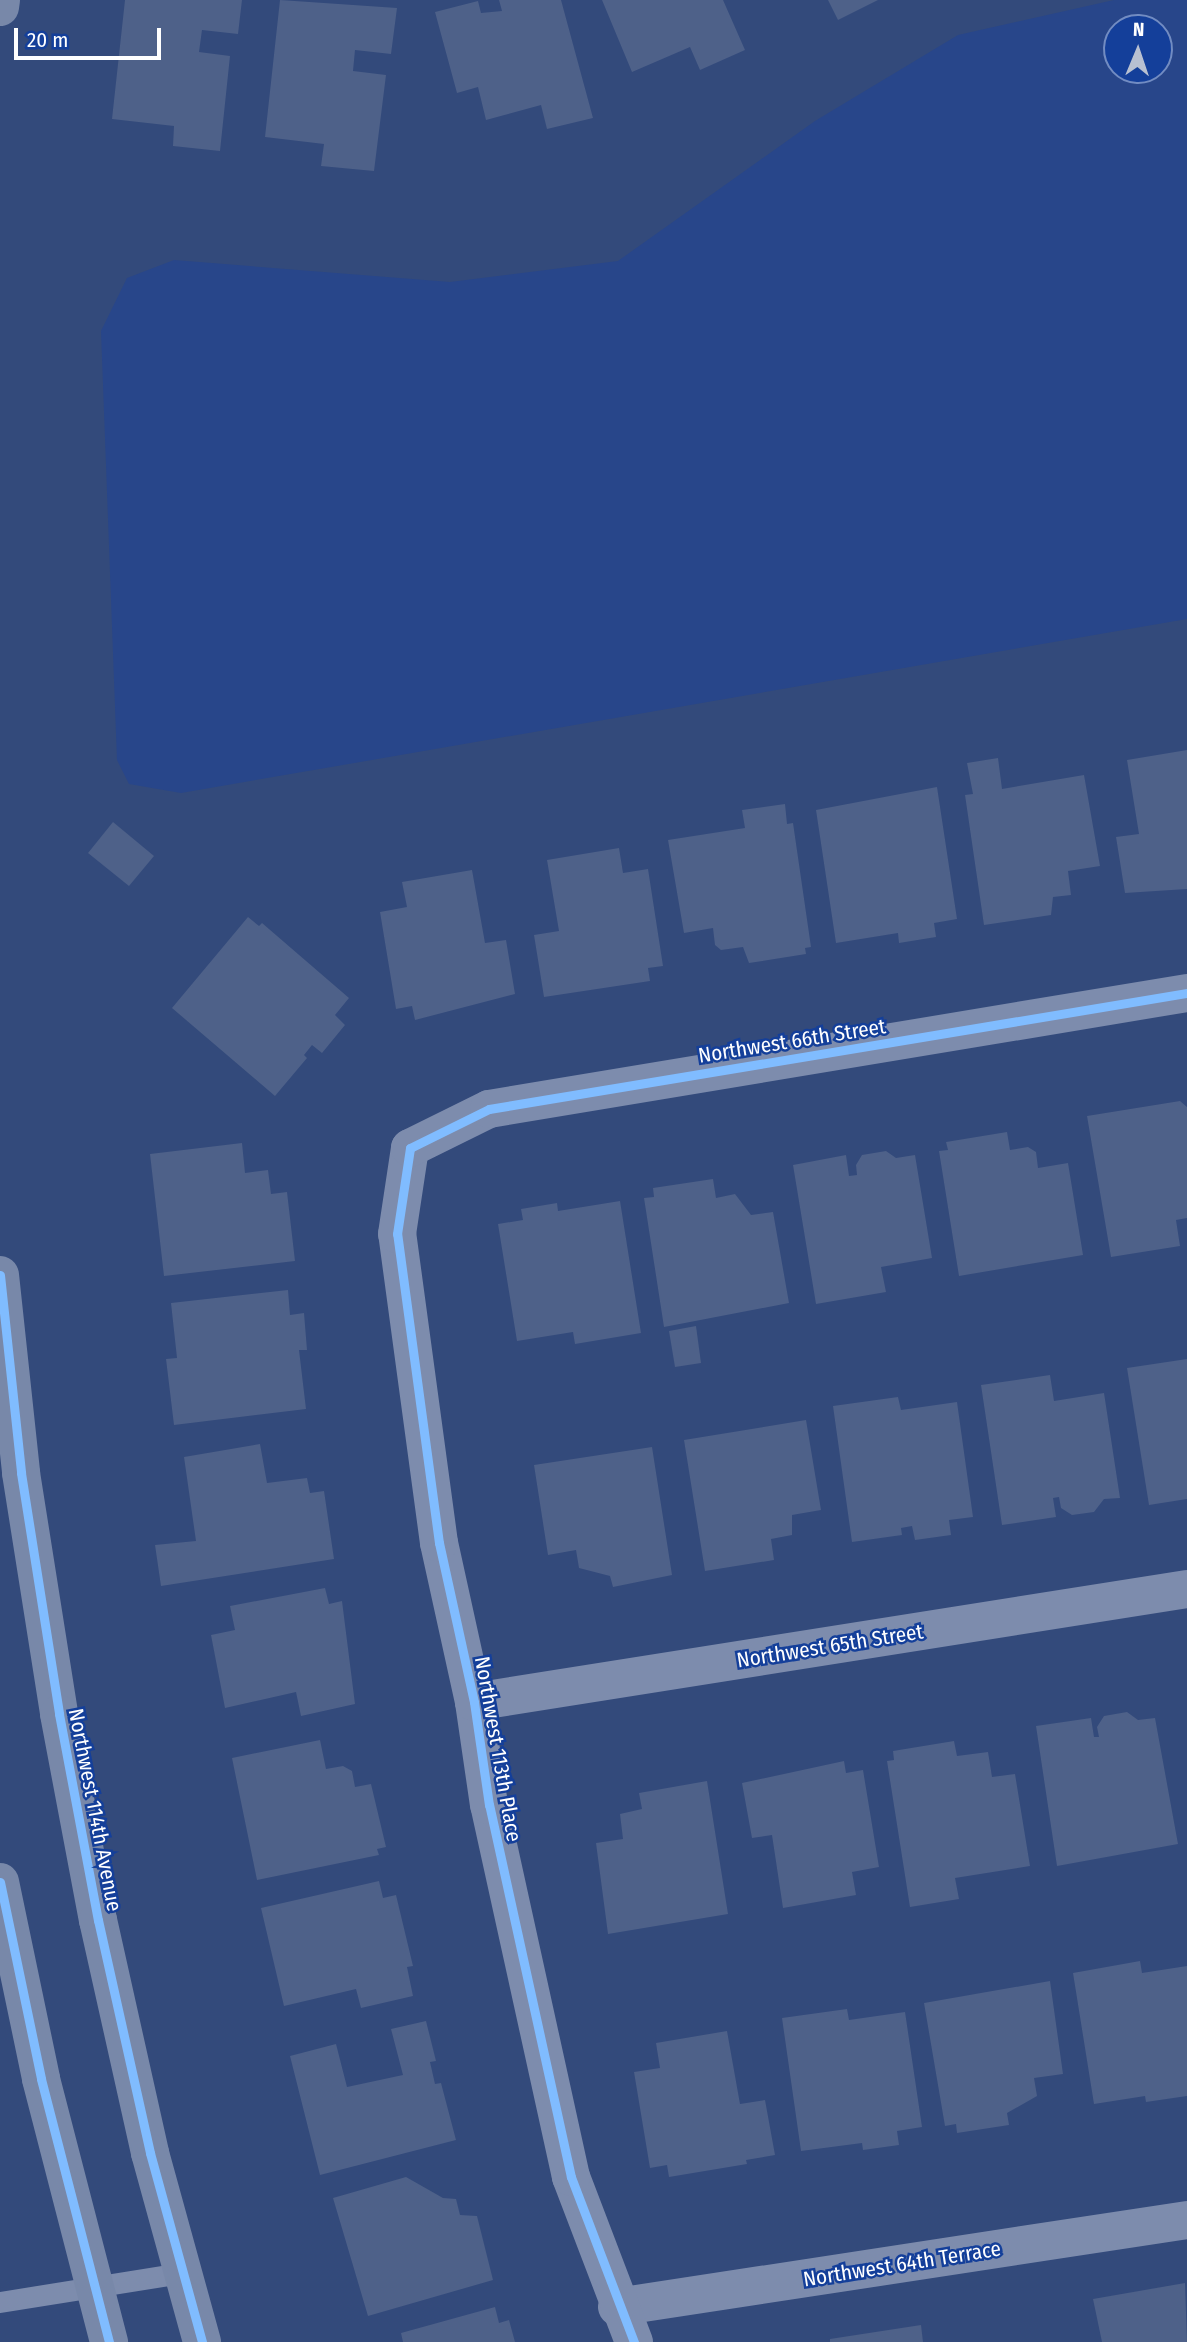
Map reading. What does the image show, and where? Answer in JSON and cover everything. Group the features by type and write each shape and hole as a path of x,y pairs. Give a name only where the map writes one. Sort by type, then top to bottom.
{"street":[{"path":"0,7 1,0"},
{"name":"Northwest 66th Street","path":"410,1148 489,1109 1187,993"},
{"name":"Northwest 113th Place","path":"410,1148 397,1234 439,1543 474,1702 489,1805 571,2177 617,2307 634,2342"},
{"name":"Northwest 114th Avenue","path":"0,1275 22,1473 59,1714 101,1933 182,2273 202,2342"},
{"name":"Northwest 65th Street","path":"474,1702 1187,1589"},
{"path":"0,1882 41,2079 109,2342"},
{"name":"Northwest 64th Terrace","path":"617,2307 1187,2220"}],"lane":[{"path":"0,2302 182,2273"}],"water":[{"path":"1114,0 1187,0 1187,619 181,793 129,784 117,760 101,331 127,278 174,260 450,282 618,261 815,121 958,35"}],"building":[{"path":"125,0 242,0 238,34 202,30 199,52 230,56 220,151 173,146 174,126 112,119"},
{"path":"280,0 397,8 391,54 355,50 353,71 386,75 374,171 321,166 324,144 265,137"},
{"path":"499,0 561,0 593,118 547,129 541,105 486,120 478,87 457,93 435,12 478,1 481,13 502,11"},
{"path":"602,0 723,0 745,50 700,70 690,47 632,72"},
{"path":"828,0 878,0 838,20"},
{"path":"1187,750 1187,889 1125,893 1116,837 1139,834 1127,760"},
{"path":"998,758 1002,789 1084,775 1100,866 1068,871 1071,895 1053,897 1051,915 984,925 965,795 973,794 967,763"},
{"path":"937,787 957,919 934,923 936,937 899,943 898,933 836,943 816,810"},
{"path":"785,804 787,824 793,823 811,947 805,948 806,954 749,963 743,947 721,950 715,945 713,928 684,933 668,840 745,828 742,810"},
{"path":"113,822 154,856 129,886 88,853"},
{"path":"619,848 623,873 648,869 663,966 648,968 650,981 544,997 534,935 559,931 547,860"},
{"path":"472,870 485,943 506,940 515,994 415,1020 412,1006 396,1009 380,912 407,907 402,882"},
{"path":"248,917 259,926 262,923 349,998 335,1015 345,1025 322,1053 312,1045 304,1055 307,1058 275,1096 172,1008"},
{"path":"1180,1101 1187,1107 1187,1218 1176,1220 1180,1246 1111,1257 1087,1116"},
{"path":"1007,1132 1010,1150 1028,1147 1036,1152 1038,1168 1068,1163 1083,1255 959,1276 939,1151 948,1150 946,1142"},
{"path":"242,1143 245,1173 268,1170 271,1194 287,1192 295,1261 164,1276 150,1154"},
{"path":"886,1151 896,1158 915,1155 932,1258 881,1267 886,1292 816,1304 793,1165 846,1155 849,1176 857,1175 856,1165 862,1155"},
{"path":"713,1179 716,1198 735,1194 751,1215 773,1212 789,1303 664,1327 644,1198 654,1197 653,1188"},
{"path":"620,1201 641,1333 575,1344 573,1332 517,1341 498,1224 523,1220 521,1209 557,1203 558,1211"},
{"path":"288,1290 290,1315 304,1313 307,1350 299,1350 306,1409 174,1425 166,1359 177,1358 171,1303"},
{"path":"696,1326 701,1363 675,1367 669,1331"},
{"path":"1187,1359 1187,1499 1149,1505 1127,1368"},
{"path":"1050,1375 1054,1401 1104,1393 1120,1498 1104,1499 1094,1512 1072,1515 1061,1508 1059,1497 1053,1498 1056,1517 1002,1525 981,1385"},
{"path":"898,1397 901,1410 957,1402 973,1517 949,1520 951,1535 915,1540 912,1526 901,1528 902,1535 852,1542 833,1406"},
{"path":"806,1420 821,1510 792,1515 792,1535 771,1539 774,1560 705,1571 684,1440"},
{"path":"260,1444 267,1483 307,1478 310,1493 324,1491 334,1559 161,1586 155,1545 196,1541 184,1457"},
{"path":"652,1447 672,1575 613,1587 610,1576 579,1568 576,1550 548,1555 534,1465"},
{"path":"325,1588 329,1604 342,1601 355,1704 301,1716 296,1692 225,1708 211,1635 235,1630 230,1606"},
{"path":"1127,1712 1138,1720 1155,1718 1178,1844 1057,1866 1036,1726 1091,1718 1094,1737 1099,1737 1097,1727 1104,1716"},
{"path":"320,1740 326,1769 343,1766 352,1771 355,1787 371,1784 386,1847 377,1849 379,1855 257,1880 232,1758"},
{"path":"954,1741 957,1756 988,1752 992,1777 1015,1774 1030,1866 955,1878 959,1899 910,1907 887,1761 894,1760 893,1751"},
{"path":"844,1761 846,1773 863,1770 879,1867 852,1872 856,1895 783,1908 772,1835 752,1838 742,1783"},
{"path":"707,1781 728,1914 608,1934 596,1843 623,1839 620,1814 642,1809 639,1793"},
{"path":"379,1881 383,1898 396,1895 413,1966 407,1967 413,1996 361,2008 356,1989 284,2006 261,1908"},
{"path":"1140,1961 1142,1973 1187,1966 1187,2096 1146,2102 1145,2096 1094,2104 1073,1973"},
{"path":"1050,1981 1063,2074 1034,2078 1037,2096 1007,2113 1009,2125 957,2133 956,2124 945,2126 924,2003"},
{"path":"847,2009 849,2020 905,2012 922,2127 897,2131 899,2145 863,2150 862,2143 801,2151 782,2018"},
{"path":"426,2021 436,2061 430,2062 435,2084 441,2083 456,2140 320,2175 290,2056 336,2044 347,2087 403,2075 391,2029"},
{"path":"727,2031 740,2104 765,2100 775,2155 746,2160 747,2164 669,2177 667,2165 650,2168 634,2072 660,2068 656,2043"},
{"path":"406,2177 443,2198 456,2199 460,2215 477,2216 493,2280 368,2316 333,2198"},
{"path":"1185,2283 1187,2342 1102,2342 1093,2299"},
{"path":"495,2307 499,2323 509,2320 515,2342 403,2342 401,2333"},
{"path":"921,2325 923,2342 830,2342 830,2339"}],"cycle path":[{"path":"634,2342 571,2177 489,1805 474,1702 439,1543 397,1234 410,1148 489,1109 1187,993"},
{"path":"0,1275 21,1473 59,1714 98,1920 150,2153 202,2342"},
{"path":"0,1882 41,2079 109,2342"}]}
